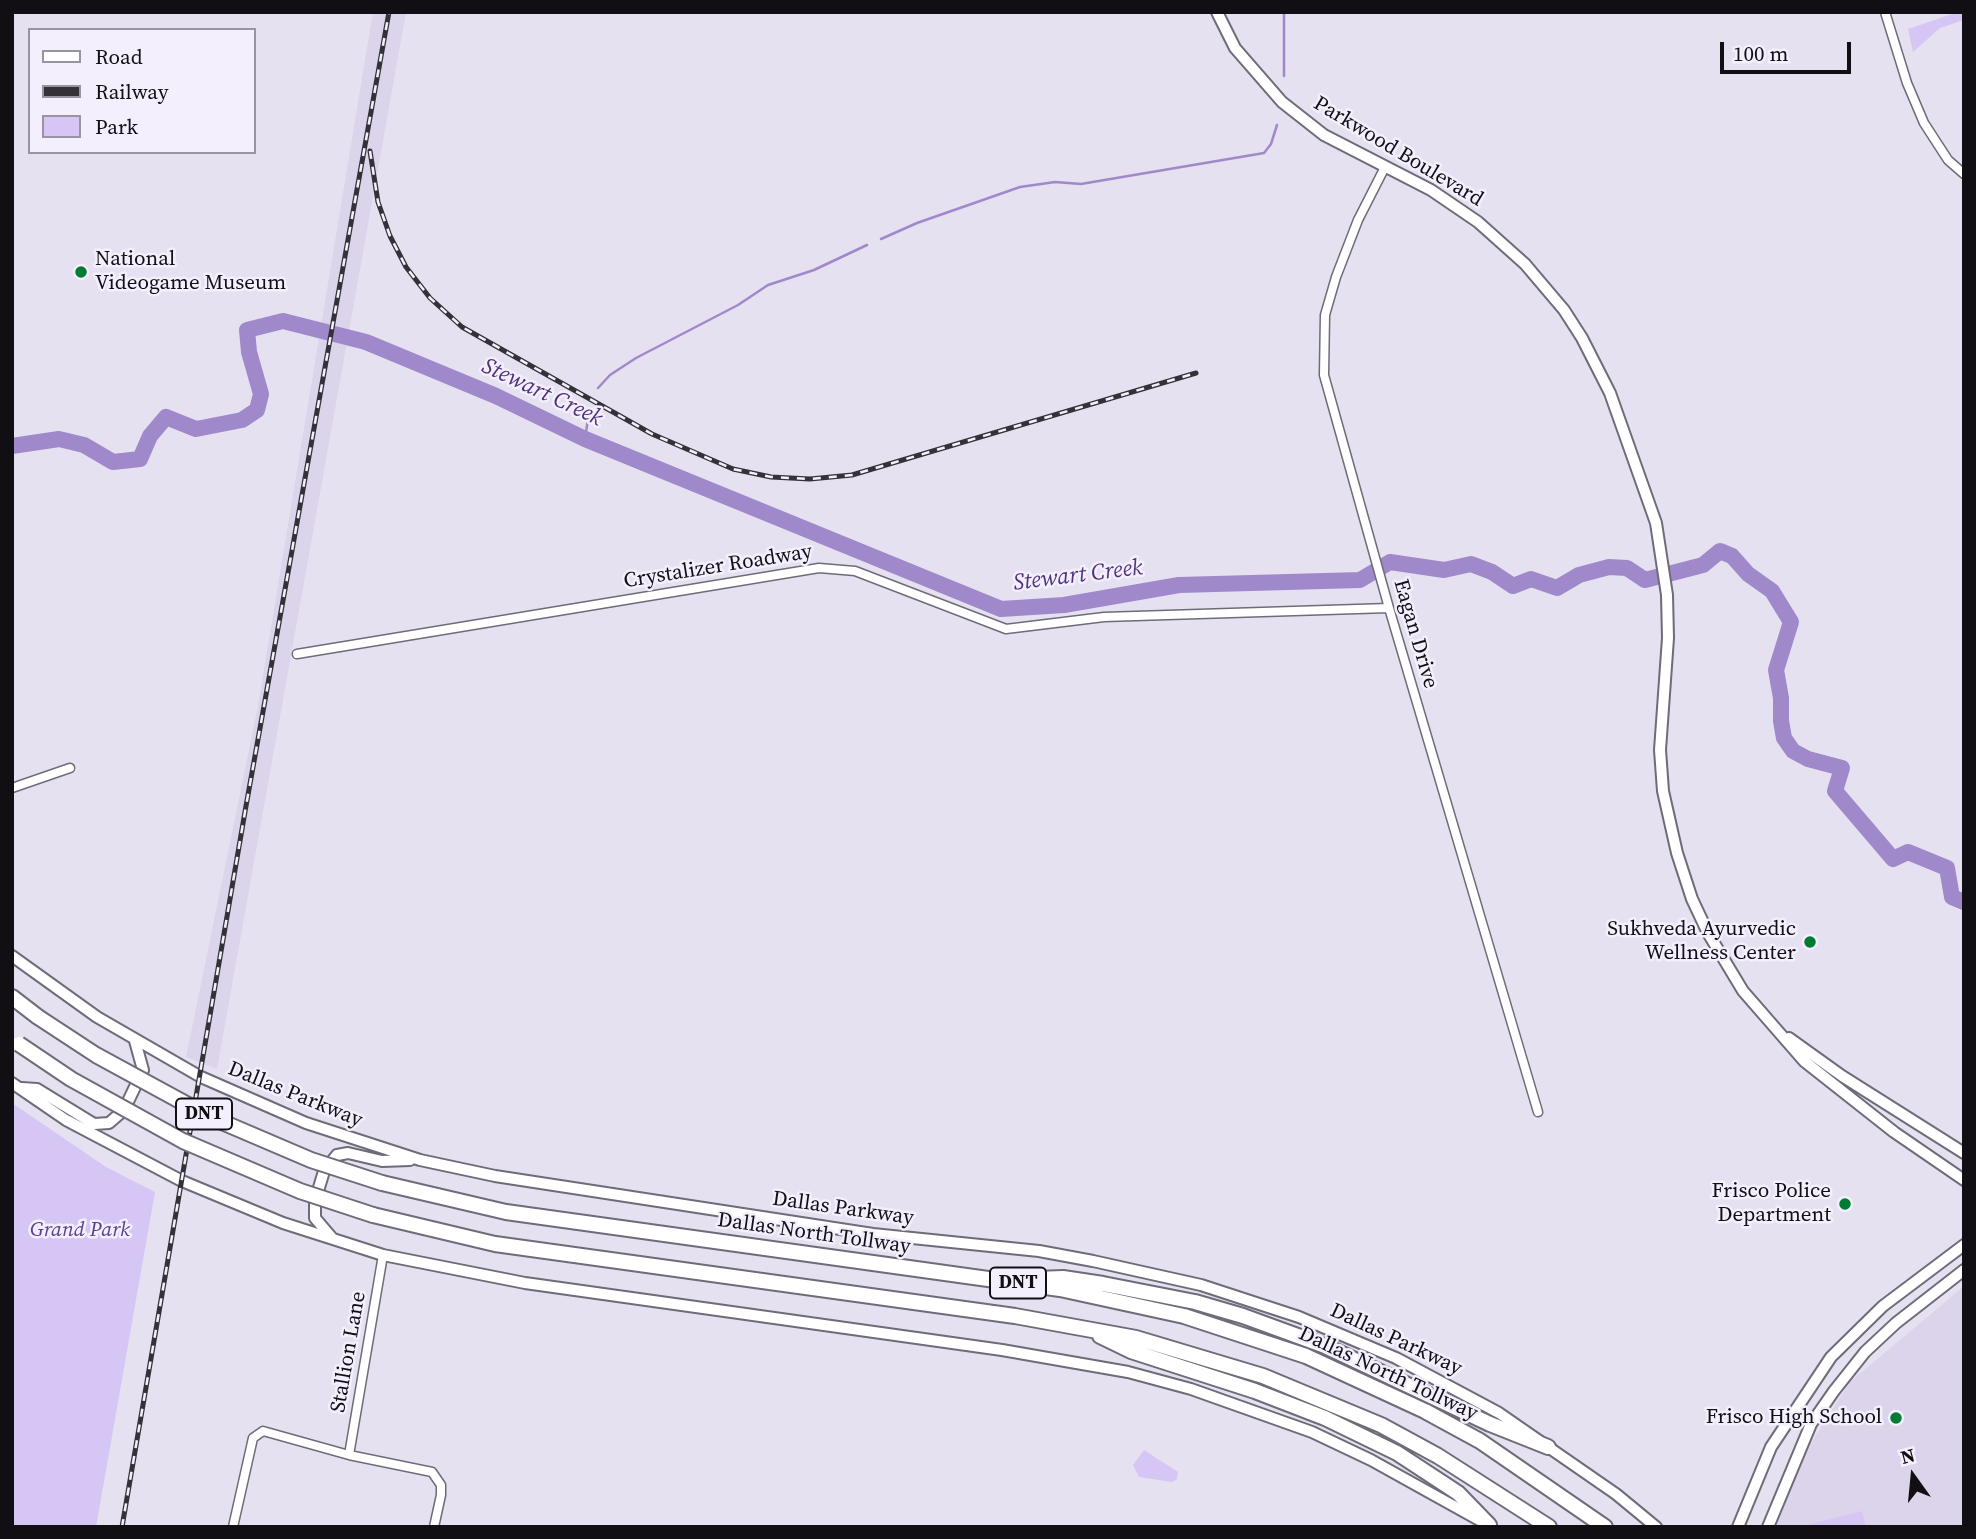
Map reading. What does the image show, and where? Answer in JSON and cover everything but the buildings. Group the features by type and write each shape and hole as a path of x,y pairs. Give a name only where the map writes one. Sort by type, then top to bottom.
{"highway":[{"name":"Dallas North Tollway","path":"12,997 107,1061 208,1116 311,1160 382,1183 506,1212 1005,1281 1109,1298 1184,1316 1306,1356 1425,1410 1480,1441 1605,1527"},
{"name":"DNT","path":"16,1041 71,1079 183,1141 300,1191 373,1215 495,1244 1080,1326 1202,1357 1263,1376 1324,1400 1438,1456 1549,1527"},
{"path":"1005,1281 1063,1278 1195,1303 1243,1316 1349,1356 1490,1424 1548,1447"},
{"path":"1080,1326 1131,1351 1255,1391 1325,1418 1373,1441 1458,1493 1490,1526"}],"main road":[{"name":"Parkwood Boulevard","path":"1217,12 1235,48 1282,102 1324,135 1431,190 1478,222 1525,264 1564,310 1610,393 1651,505 1659,540 1667,595 1668,638 1660,750 1663,791 1677,853 1692,899 1708,933 1743,991 1804,1061 1894,1132 1964,1180"},
{"name":"Dallas Parkway","path":"12,956 135,1041 262,1105 352,1140 420,1160 495,1176 873,1234 1039,1251 1201,1285 1298,1317 1396,1358 1499,1413 1656,1527"},
{"name":"Parkwood Boulevard","path":"1773,1026 1842,1076 1964,1153"},
{"path":"16,1086 37,1089 94,1124 109,1123 124,1110 143,1070 135,1041"},
{"path":"16,1086 66,1120 182,1181 283,1223 336,1241 383,1255 525,1283 1002,1350 1128,1372 1203,1393 1311,1432 1371,1460 1490,1526"},
{"path":"336,1241 321,1228 315,1218 315,1210 324,1171 337,1155 348,1153 382,1161 420,1160"},
{"path":"1738,1527 1772,1447 1831,1357 1883,1306 1964,1245"},
{"path":"1768,1527 1811,1424 1834,1391 1865,1352 1896,1323 1964,1270"},
{"path":"1816,1378 1834,1391"}],"street":[{"path":"1885,12 1907,83 1924,123 1948,160 1964,174"},
{"name":"Eagan Drive","path":"1385,167 1339,268 1325,315 1324,360 1327,388 1538,1112"},
{"name":"Crystalizer Roadway","path":"297,654 819,568 855,571 1006,629 1104,617 1389,608"},
{"path":"12,788 70,768"},
{"name":"Stallion Lane","path":"349,1455 383,1255"},
{"path":"233,1527 253,1438 263,1431 349,1455 424,1469 438,1478 441,1495 434,1527"}],"shaded area":[{"path":"373,12 406,12 217,1069 186,1057 258,706"},
{"name":"Frisco High School","path":"1964,1286 1964,1527 1776,1527 1804,1454 1850,1382"}],"green space":[{"path":"1964,12 1964,20 1940,28 1913,52 1908,29"},
{"name":"Grand Park","path":"12,1103 106,1167 155,1192 96,1527 12,1527"},
{"path":"1144,1450 1178,1472 1177,1479 1172,1482 1139,1477 1133,1465"},
{"path":"1862,1511 1866,1527 1800,1527"}],"waterway":[{"path":"1284,12 1284,76"},
{"path":"881,239 917,223 1020,187 1055,182 1081,184 1264,153 1271,144 1277,125"},
{"path":"598,388 610,375 636,358 738,305 768,285 814,270 867,245"},
{"name":"Stewart Creek","path":"12,446 59,439 84,445 113,462 140,459 150,436 166,417 196,429 242,420 257,410 261,394 249,352 247,330 283,321 366,342 496,396 585,439 1001,609 1064,605 1179,585 1360,580 1390,562 1444,570 1471,564 1492,572 1513,586 1531,579 1557,588 1579,575 1609,567 1627,568 1645,580 1703,565 1720,551 1732,556 1748,574 1772,591 1791,622 1776,670 1784,738 1793,751 1808,759 1842,768 1835,791 1893,859 1908,852 1947,868 1952,897 1964,902"},
{"path":"585,439 589,412"}],"railway":[{"path":"122,1527 246,806 389,12"},
{"path":"370,151 378,202 390,236 406,267 430,298 462,327 652,434 733,469 771,477 810,479 852,475 1196,373"}],"place":[{"name":"National Videogame Museum","path":"81,272"},
{"name":"Sukhveda Ayurvedic Wellness Center","path":"1810,942"},
{"name":"Frisco Police Department","path":"1845,1204"},
{"name":"Frisco High School","path":"1896,1418"}]}
